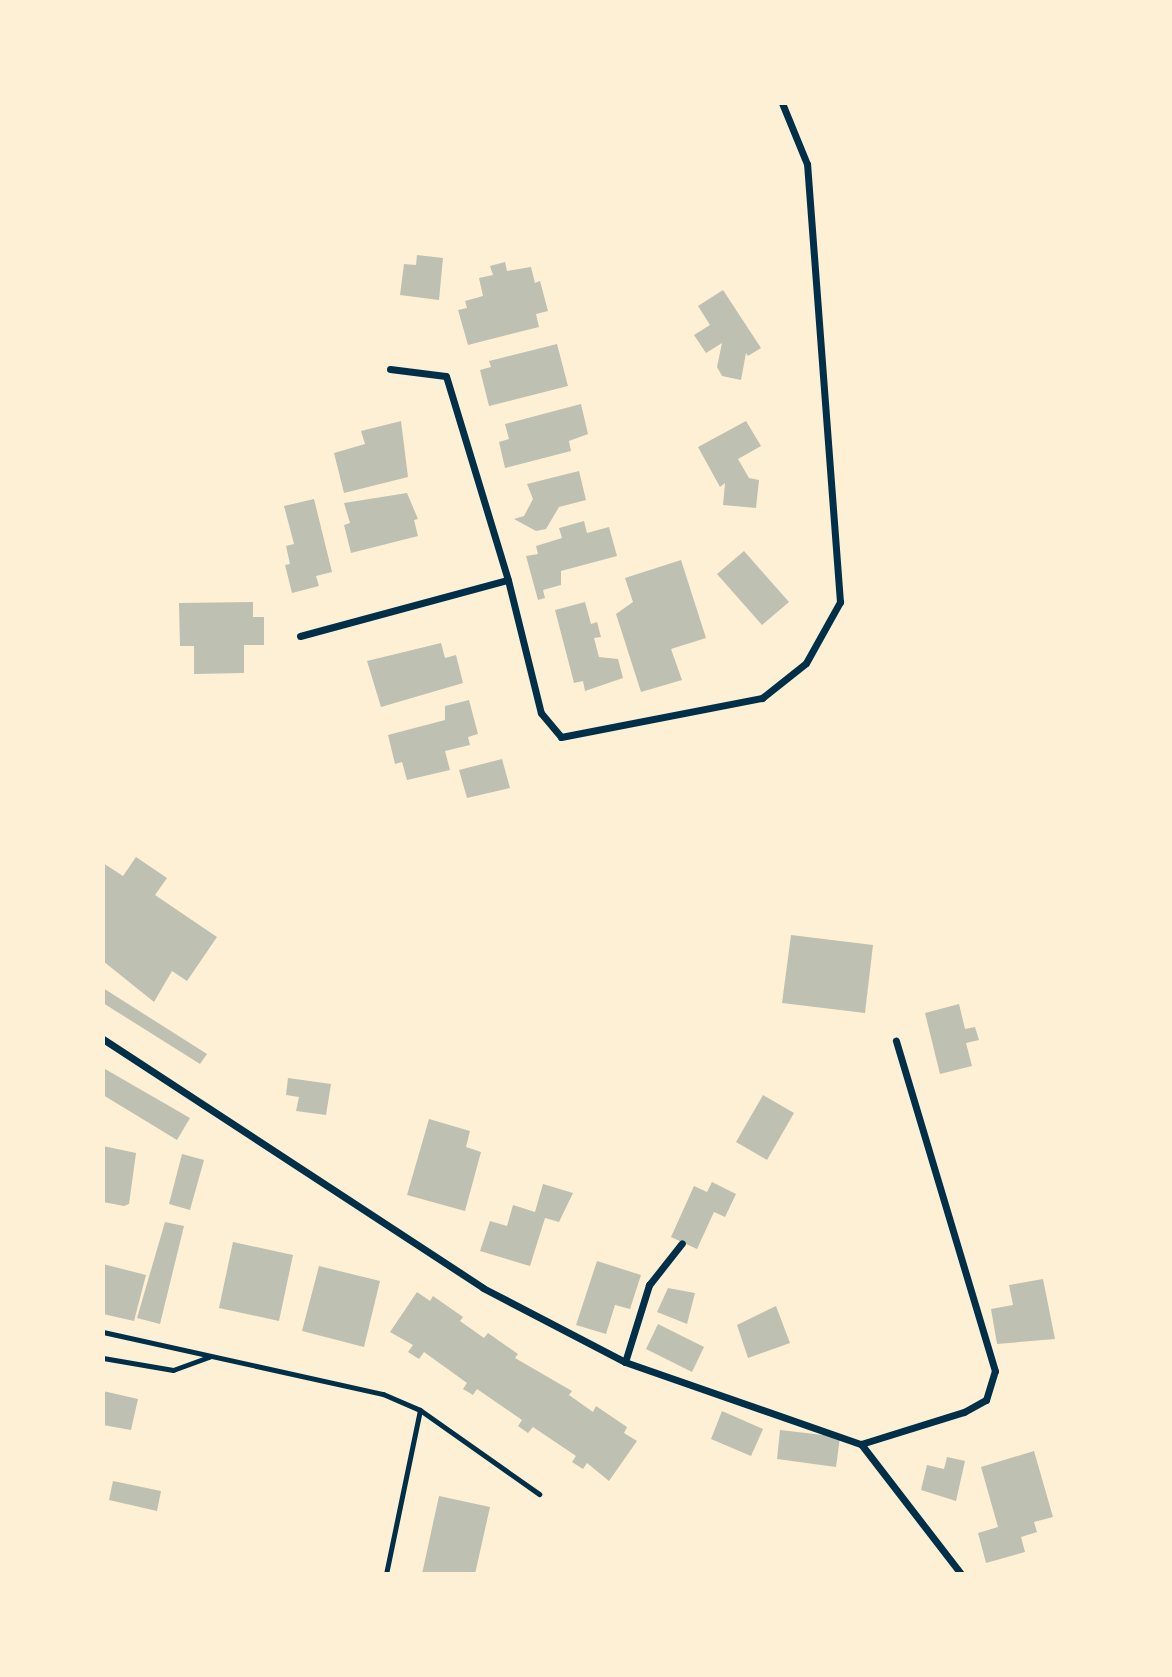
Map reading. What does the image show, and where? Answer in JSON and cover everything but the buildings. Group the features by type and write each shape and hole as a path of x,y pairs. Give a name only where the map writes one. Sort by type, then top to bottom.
{"street":[{"path":"390,369 446,376 508,580 541,713 561,737 762,698 806,663 840,601 807,164 782,103"},
{"path":"300,636 508,580"},
{"path":"103,1039 483,1288 625,1362 861,1444 961,1574"},
{"path":"861,1444 964,1412 986,1400 995,1371 896,1041"},
{"path":"625,1362 649,1285 682,1243"}],"lane":[{"path":"103,1332 383,1394 420,1410 539,1494"},
{"path":"103,1357 173,1370 209,1357"},
{"path":"386,1574 420,1410"}]}
